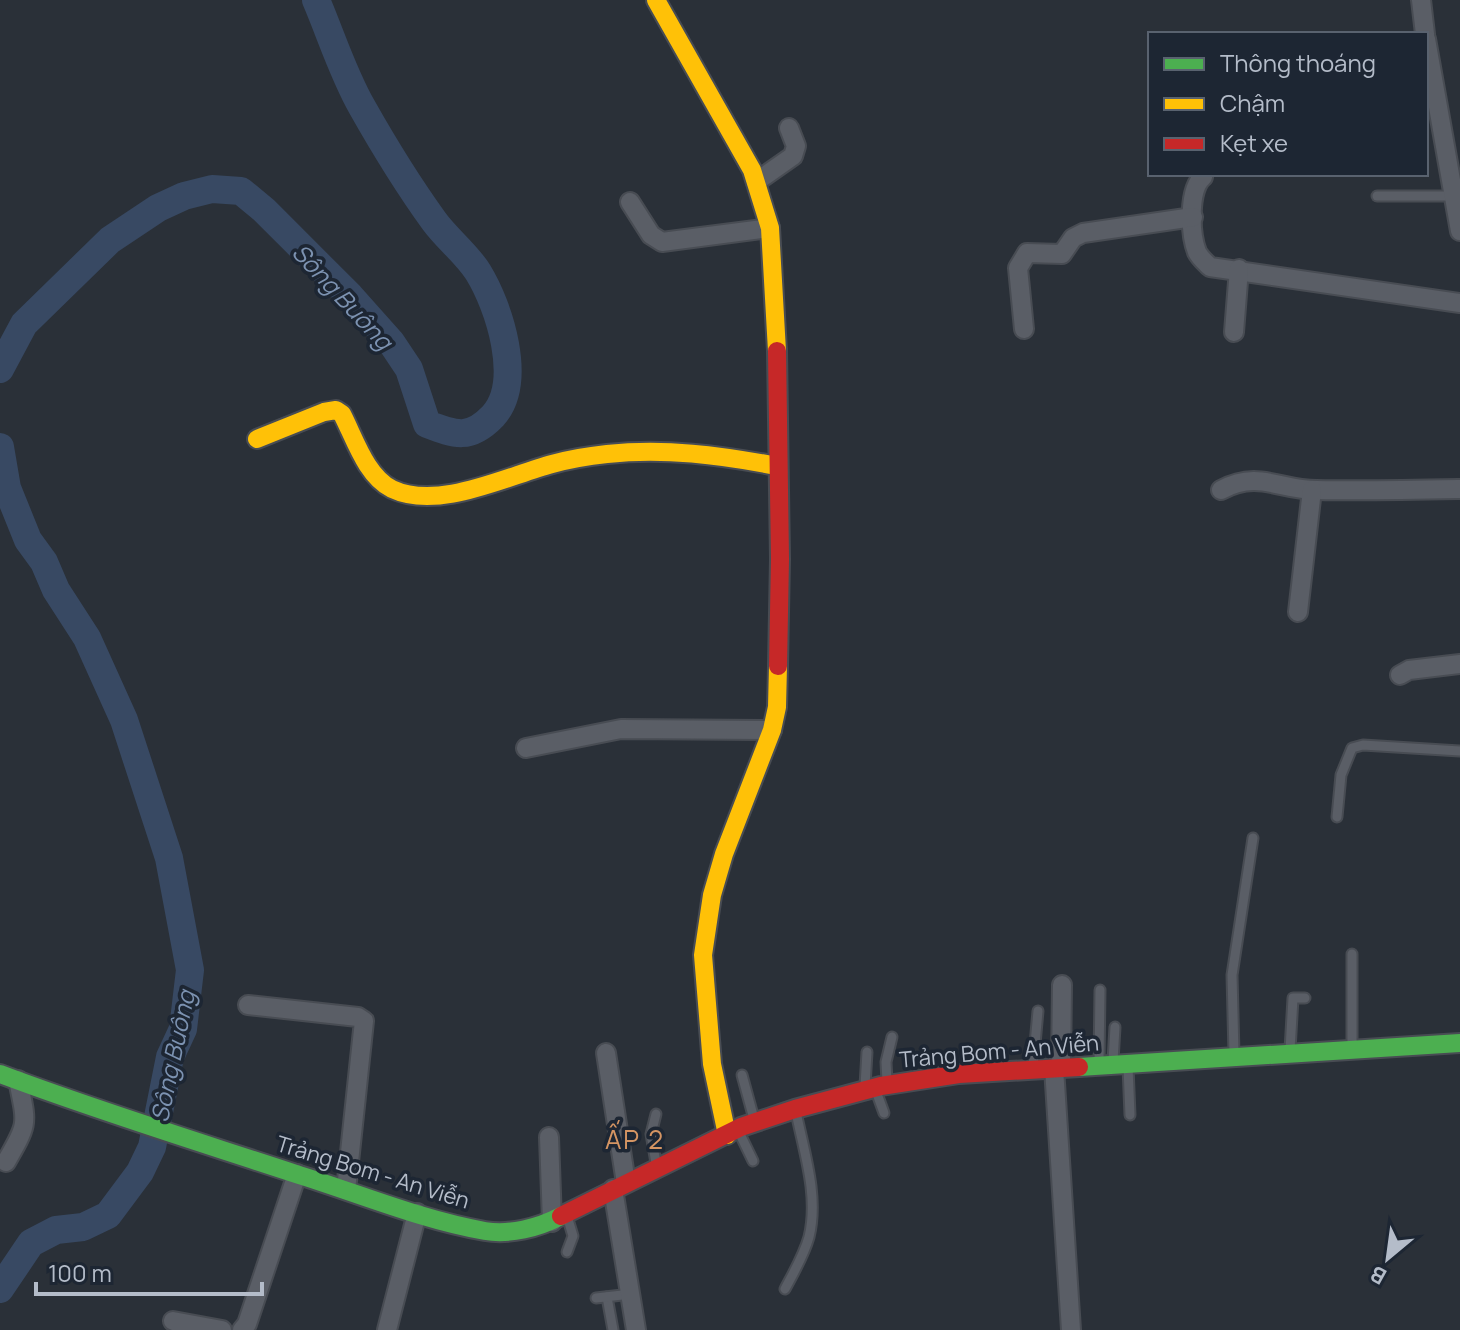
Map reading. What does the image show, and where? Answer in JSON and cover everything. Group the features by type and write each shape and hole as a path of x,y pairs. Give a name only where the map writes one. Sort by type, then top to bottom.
{"street":[{"path":"656,0 752,170 770,228 778,360 777,707 772,730 724,854 712,895 703,955 712,1064 740,1129"},
{"path":"1421,0 1425,32"},
{"path":"1428,48 1460,231"},
{"path":"756,182 793,156 796,146 789,128"},
{"path":"1203,177 1196,183 1192,196 1195,248 1199,257 1210,267 1460,303"},
{"path":"630,202 651,235 662,242 770,228"},
{"path":"1024,329 1018,268 1027,253 1059,255 1064,253 1073,238 1083,233 1193,217"},
{"path":"1234,332 1239,269"},
{"path":"257,439 336,410 342,414 375,478 402,492 434,495 484,485 553,463 632,451 676,451 777,466"},
{"path":"1221,490 1238,481 1265,481 1312,490 1460,489"},
{"path":"1298,612 1312,490"},
{"path":"1400,675 1421,667 1460,664"},
{"path":"526,748 621,729 772,730"},
{"path":"1062,985 1058,1068 1071,1330"},
{"path":"248,1005 358,1017 364,1021 346,1190"},
{"name":"Trảng Bom - An Viễn","path":"9,1077 77,1103 417,1213 458,1226 497,1232 525,1230 559,1219 657,1166 740,1129 795,1109 876,1087 959,1074 1460,1043"},
{"path":"606,1053 636,1330"},
{"path":"6,1162 25,1128 26,1120 9,1077"},
{"path":"549,1137 559,1219"},
{"path":"242,1330 247,1324 297,1174"},
{"path":"387,1330 417,1213"},
{"path":"173,1321 222,1330"}],"lane":[{"path":"1377,196 1452,196"},
{"path":"1337,817 1341,775 1352,748 1373,745 1425,751 1460,751"},
{"path":"1234,1057 1232,975 1253,838"},
{"path":"1352,954 1352,1050"},
{"path":"1100,990 1113,1065 1130,1115"},
{"path":"1290,1054 1288,997 1305,998"},
{"path":"1033,1069 1038,1011"},
{"path":"1113,1065 1115,1027"},
{"path":"876,1087 892,1037"},
{"path":"867,1052 884,1113"},
{"path":"742,1075 740,1129 753,1161"},
{"path":"785,1289 808,1240 811,1224 811,1183 795,1109"},
{"path":"656,1114 651,1134 657,1166"},
{"path":"559,1219 573,1236 567,1252"},
{"path":"613,1330 601,1297 631,1294"}],"waterway":[{"name":"Sông Buông","path":"0,369 24,324 110,240 158,208 184,196 212,189 241,191 350,296 391,342 409,369 427,424 462,433 477,429 493,416 507,384 505,344 494,304 478,272 434,221 370,122 349,81 316,0"},
{"name":"Sông Buông","path":"0,447 7,488 28,540 87,638 124,720 169,858 190,970 183,1029 170,1057 152,1147 140,1172 108,1215 83,1227 56,1230 31,1243 0,1289"}],"traffic: fast":[{"path":"1079,1067 1460,1043"},
{"path":"0,1074 111,1114 438,1220 485,1231 504,1232 533,1227 561,1216"}],"traffic: slow":[{"path":"656,0 752,170 770,228 777,351"},
{"path":"257,439 336,410 342,414 375,475 392,489 410,495 451,494 559,462 607,454 692,454 777,466"},
{"path":"727,1135 712,1064 703,955 712,895 724,854 772,730 777,707 778,666"}],"traffic: jam":[{"path":"777,351 778,666"},
{"path":"561,1216 741,1127 795,1109 881,1086 959,1074 1079,1067"}],"district":[{"name":"ẤP 2","path":"635,1139"}]}
